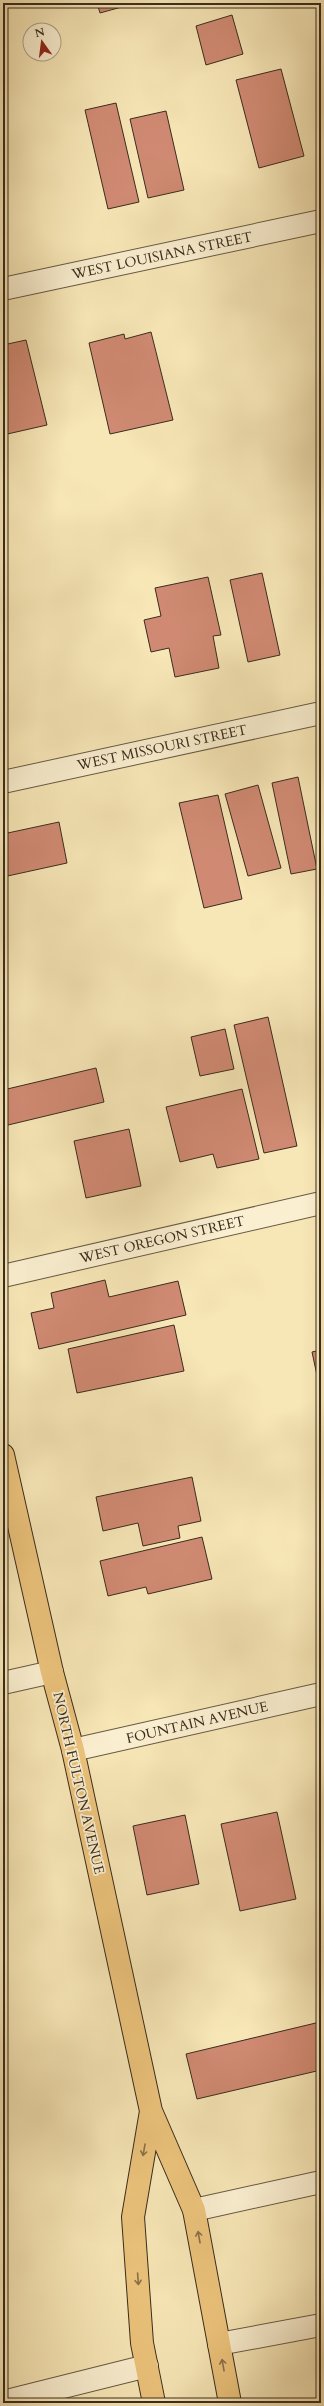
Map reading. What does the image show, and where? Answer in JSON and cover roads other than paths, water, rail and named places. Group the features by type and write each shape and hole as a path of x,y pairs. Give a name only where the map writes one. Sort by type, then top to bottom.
{"main road":[{"name":"NORTH FULTON AVENUE","path":"3,1455 52,1672 73,1750 151,2112 194,2210 230,2403"},
{"name":"NORTH FULTON AVENUE","path":"151,2112 133,2217 142,2343 154,2403"}],"street":[{"name":"WEST LOUISIANA STREET","path":"3,289 321,221"},
{"name":"WEST MISSOURI STREET","path":"3,782 321,712"},
{"name":"WEST OREGON STREET","path":"3,1276 321,1203"},
{"path":"3,1683 52,1672"},
{"name":"FOUNTAIN AVENUE","path":"73,1750 321,1694"},
{"path":"194,2210 321,2182"},
{"path":"219,2344 321,2325"},
{"path":"3,2402 147,2366"}]}
